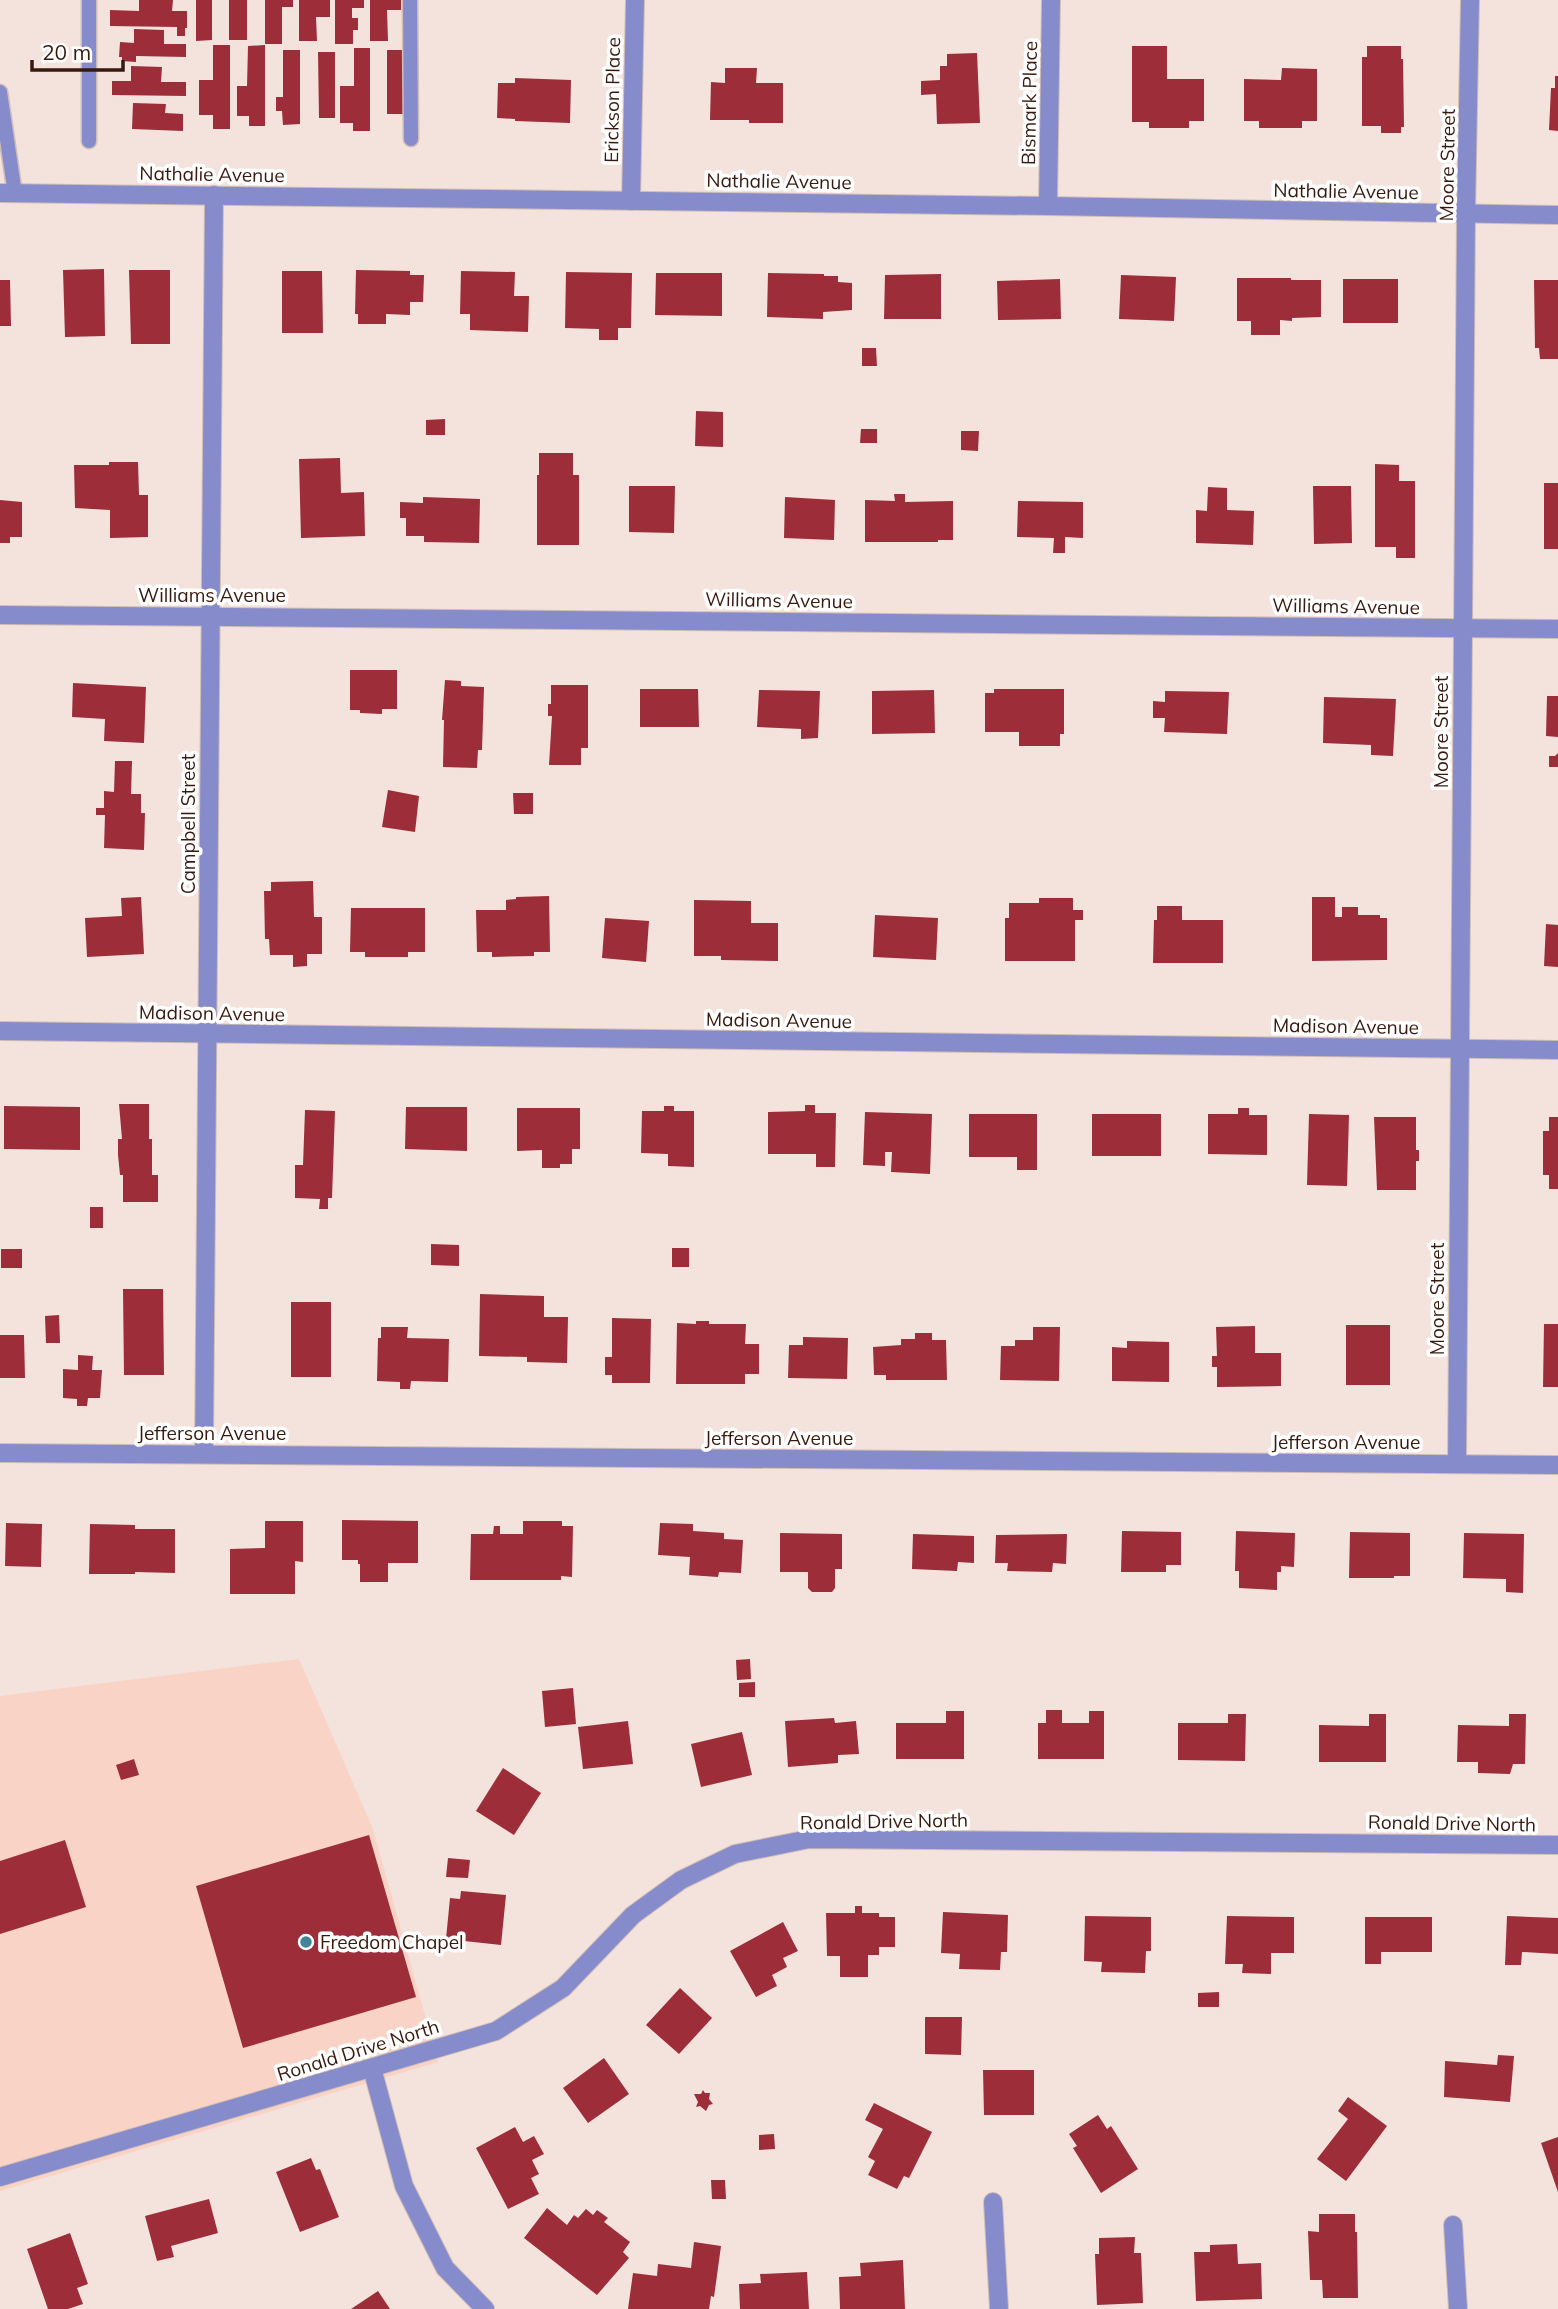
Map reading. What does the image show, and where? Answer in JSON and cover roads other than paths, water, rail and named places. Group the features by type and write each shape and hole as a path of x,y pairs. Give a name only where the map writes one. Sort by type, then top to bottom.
{"street":[{"name":"Erickson Place","path":"631,201 635,0"},
{"name":"Bismark Place","path":"1048,206 1051,0"},
{"name":"Moore Street","path":"1457,1464 1470,0"},
{"name":"Nathalie Avenue","path":"7,193 1558,215"},
{"name":"Campbell Street","path":"204,1454 214,195"},
{"name":"Williams Avenue","path":"0,615 1558,629"},
{"name":"Madison Avenue","path":"0,1031 1558,1050"},
{"name":"Jefferson Avenue","path":"0,1453 1558,1465"},
{"name":"Ronald Drive North","path":"0,2177 496,2031 563,1988 633,1915 681,1881 735,1854 809,1839 1558,1845"},
{"path":"372,2068 404,2186 445,2268 485,2309"},
{"path":"993,2202 999,2309"},
{"path":"1453,2224 1458,2309"}],"lane":[{"path":"89,0 89,141"},
{"path":"410,0 411,139"},
{"path":"0,92 7,193"}],"place":[{"name":"Freedom Chapel","path":"306,1942"}]}
